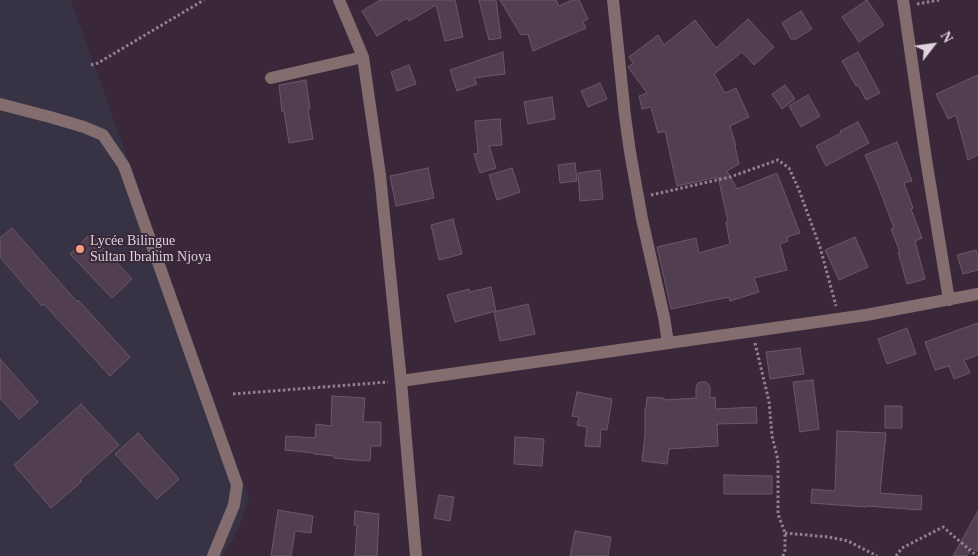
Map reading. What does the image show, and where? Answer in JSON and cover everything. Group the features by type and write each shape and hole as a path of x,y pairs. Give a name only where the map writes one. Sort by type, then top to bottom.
{"street":[{"path":"339,0 363,57 380,175 401,381 416,556"},
{"path":"613,0 625,116 638,198 668,343"},
{"path":"904,3 926,159 949,300"},
{"path":"271,78 363,57"},
{"path":"0,104 50,116 103,135 124,166 236,485 234,505 213,556"},
{"path":"401,381 840,319 978,294"}],"path":[{"path":"91,65 98,63 204,0"},
{"path":"904,3 939,0"},
{"path":"638,198 730,177 778,160 789,168 799,190 820,247 840,319"},
{"path":"752,331 769,402 772,436 778,460 778,514 785,533 785,550 782,556"},
{"path":"233,394 401,381"},
{"path":"896,556 902,548 943,527 977,556"},
{"path":"785,533 829,537 848,541 877,556"}],"shaded area":[{"name":"Lycée Bilingue Sultan Ibrahim Njoya","path":"0,0 71,0 249,498 236,534 222,556 0,556"}],"building":[{"path":"380,0 455,0 463,37 445,41 436,5 409,21 407,18 377,36 362,11"},
{"path":"479,0 496,0 501,38 489,40"},
{"path":"500,0 556,0 559,6 572,0 579,0 588,19 583,22 586,28 533,51 528,34 521,35"},
{"path":"867,0 884,25 859,42 842,17"},
{"path":"801,11 812,29 796,39 791,39 782,23"},
{"path":"748,19 774,47 754,65 742,52 714,74 725,93 736,88 749,117 730,126 739,164 727,171 737,189 777,173 800,233 787,237 788,241 780,244 787,270 754,278 759,292 730,301 729,297 671,309 657,247 696,238 699,253 730,244 726,222 728,221 718,177 677,186 665,131 658,133 651,107 642,109 639,96 647,93 628,67 633,63 629,57 658,35 664,45 695,20 716,48"},
{"path":"503,52 505,74 474,78 477,84 457,91 450,70"},
{"path":"858,52 880,93 866,100 842,61"},
{"path":"409,65 416,84 397,91 391,72"},
{"path":"978,75 978,155 968,160 956,115 948,119 936,94"},
{"path":"306,80 313,139 289,143 284,111 282,112 279,85"},
{"path":"600,83 607,99 588,107 581,91"},
{"path":"785,85 795,99 782,109 772,94"},
{"path":"808,95 820,116 801,127 789,106"},
{"path":"552,97 555,119 528,124 524,102"},
{"path":"500,119 502,145 489,146 496,168 480,173 474,154 478,153 475,121"},
{"path":"858,122 869,143 826,166 816,146"},
{"path":"897,142 912,181 904,183 922,238 915,241 925,279 907,284 898,252 900,252 891,229 894,228 865,155"},
{"path":"575,163 577,181 560,183 558,165"},
{"path":"428,168 434,198 396,206 390,176"},
{"path":"512,168 520,192 497,200 489,175"},
{"path":"600,170 603,199 580,201 578,173"},
{"path":"453,219 462,254 439,260 431,225"},
{"path":"12,228 77,302 78,300 130,357 110,376 44,304 42,306 0,257 0,238"},
{"path":"90,234 132,279 112,298 70,254"},
{"path":"855,237 868,267 839,280 825,250"},
{"path":"976,250 978,270 963,274 957,255"},
{"path":"491,287 496,311 455,322 447,295 469,289 470,292"},
{"path":"528,304 535,334 500,341 494,312"},
{"path":"978,323 978,355 964,360 970,373 954,379 949,366 935,370 925,342"},
{"path":"907,328 916,354 887,364 878,339"},
{"path":"800,348 804,374 770,379 766,352"},
{"path":"0,359 38,402 19,419 0,398"},
{"path":"813,380 819,429 800,432 793,382"},
{"path":"701,382 706,382 710,387 710,398 715,397 716,409 756,407 757,423 717,424 718,446 669,449 667,464 642,461 647,397 664,398 664,400 696,398 696,387"},
{"path":"577,392 612,399 607,430 601,429 600,447 585,446 587,427 577,425 579,417 572,416"},
{"path":"332,396 365,398 363,422 381,422 381,446 371,446 370,461 334,458 334,456 285,450 286,436 315,438 316,424 331,426"},
{"path":"81,404 119,445 51,508 14,465"},
{"path":"885,406 902,406 902,428 885,428"},
{"path":"837,431 886,433 880,493 922,496 921,510 811,503 812,489 835,491"},
{"path":"138,433 179,479 157,499 115,454"},
{"path":"515,437 544,439 542,466 514,464"},
{"path":"724,475 772,476 772,494 724,494"},
{"path":"439,495 454,497 450,521 434,518"},
{"path":"278,510 313,516 311,533 295,531 291,556 271,556"},
{"path":"355,511 379,514 377,556 355,556 357,525 354,525"},
{"path":"978,511 978,552 971,548 967,556 953,556"},
{"path":"575,531 611,537 608,556 570,556"}],"place":[{"name":"Lycée Bilingue Sultan Ibrahim Njoya","path":"80,249"}]}
